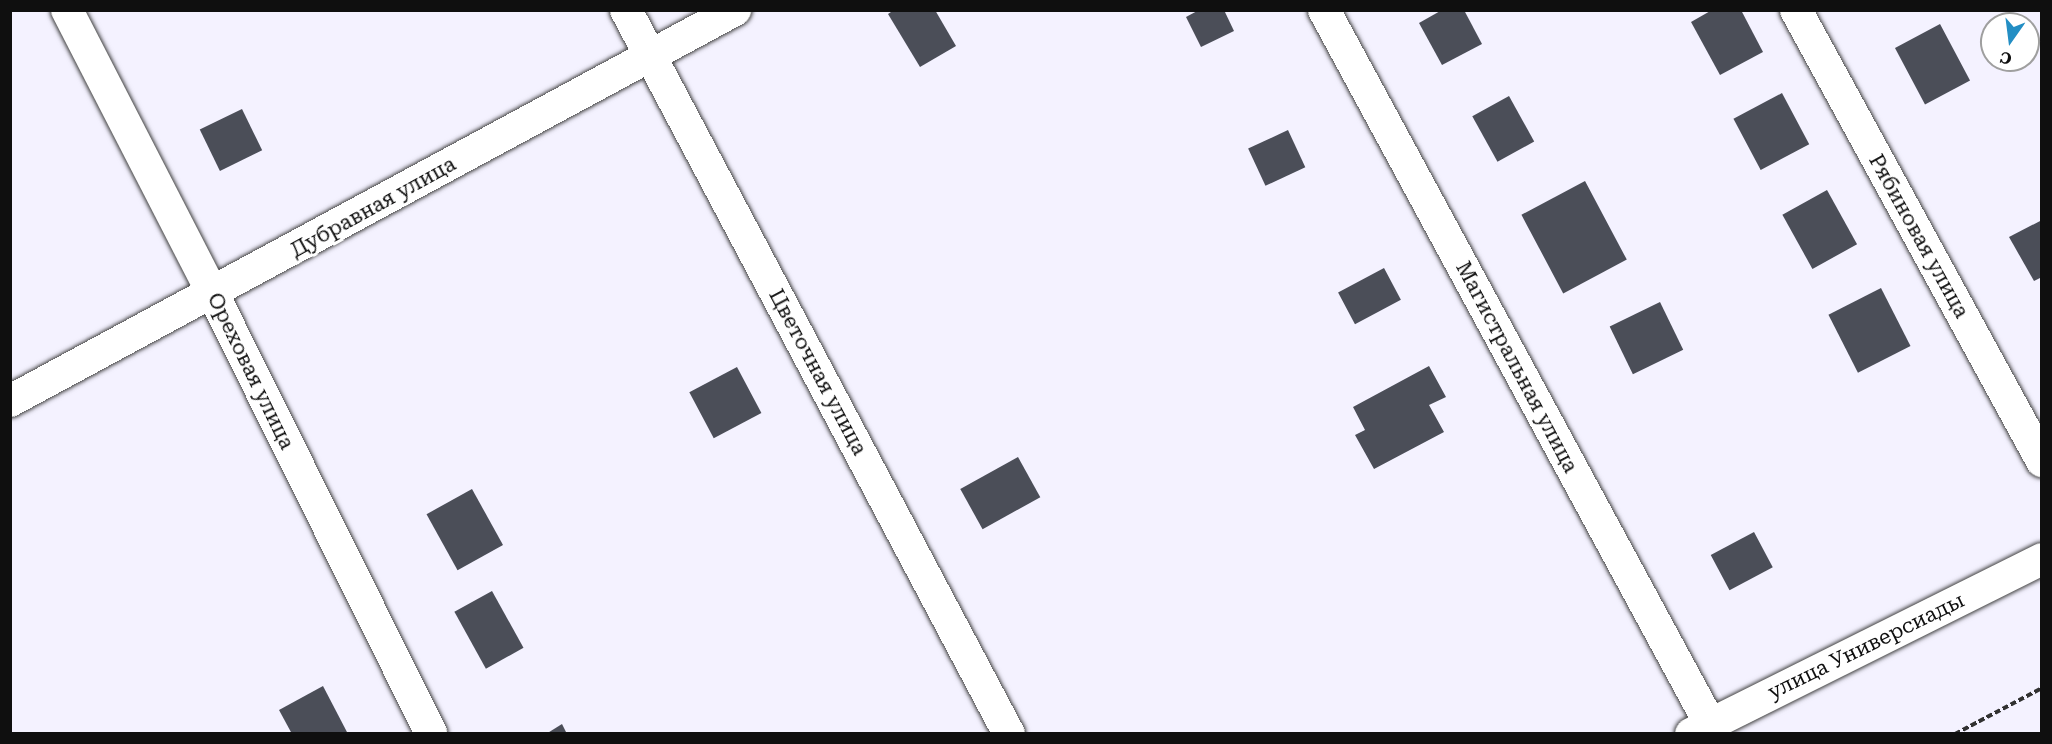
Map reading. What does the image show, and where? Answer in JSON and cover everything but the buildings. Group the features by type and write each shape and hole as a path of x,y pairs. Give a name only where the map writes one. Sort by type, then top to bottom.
{"street":[{"name":"Ореховая улица","path":"67,10 213,294 431,734"},
{"name":"Цветочная улица","path":"626,10 1009,734"},
{"name":"Дубравная улица","path":"10,401 213,294 735,10"},
{"name":"Магистральная улица","path":"1324,10 1700,729"},
{"name":"Рябиновая улица","path":"1796,10 2042,461"},
{"name":"улица Универсиады","path":"1700,729 2042,559"}],"path":[{"path":"1955,734 2042,688"}]}
